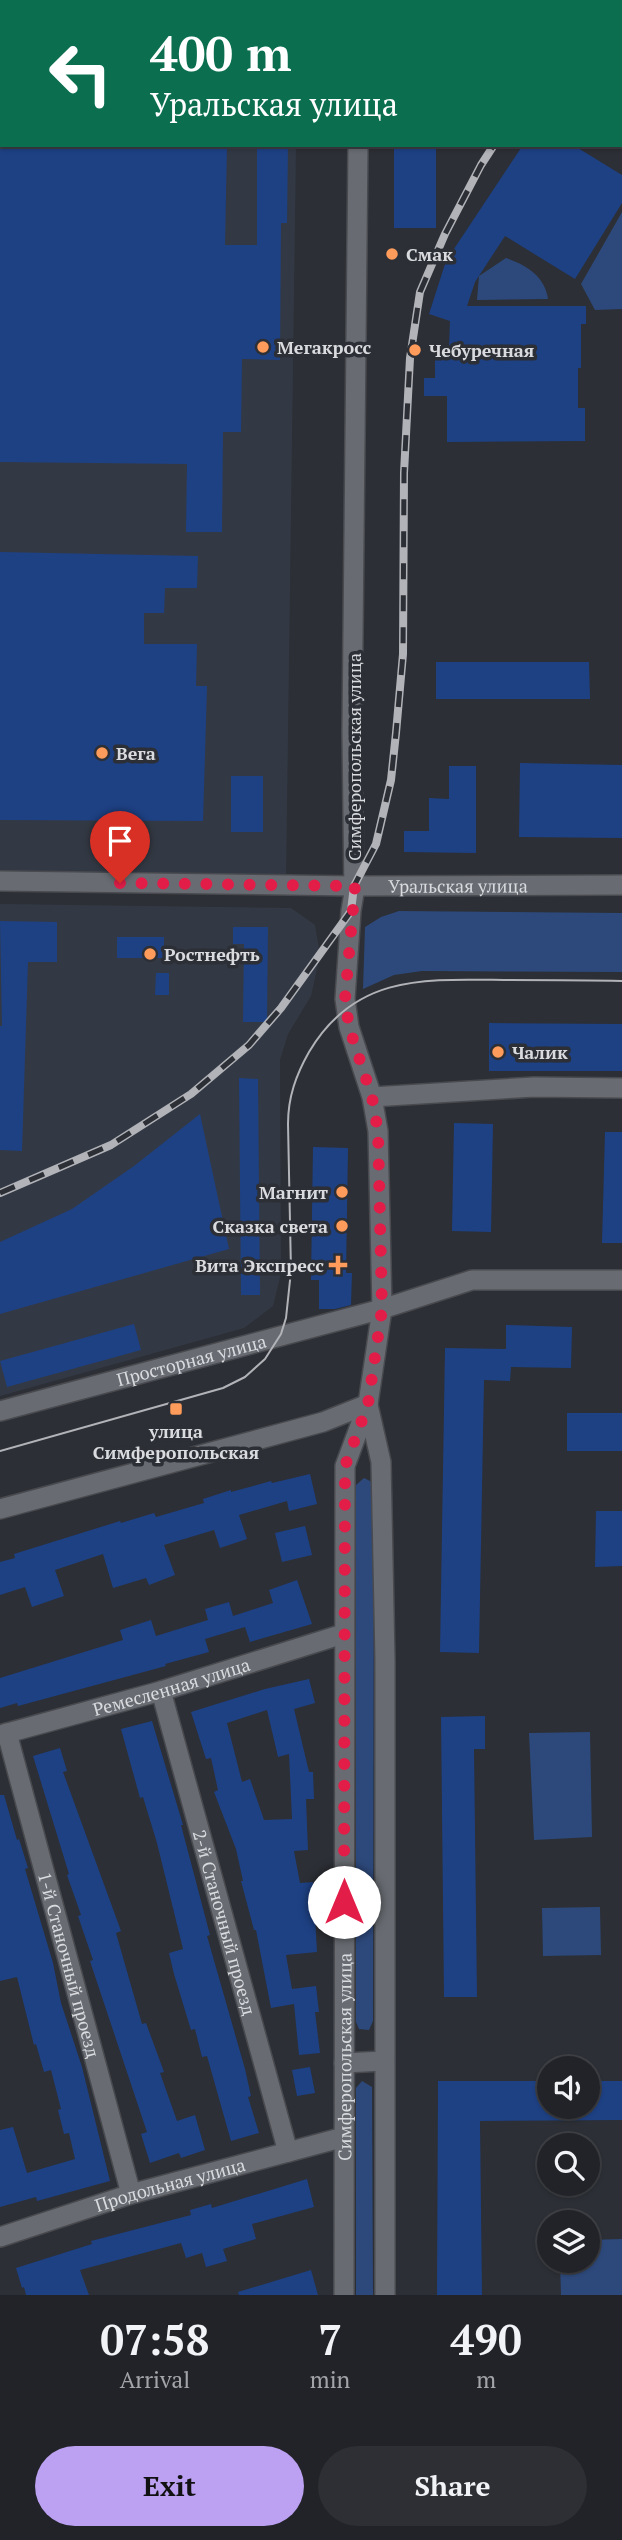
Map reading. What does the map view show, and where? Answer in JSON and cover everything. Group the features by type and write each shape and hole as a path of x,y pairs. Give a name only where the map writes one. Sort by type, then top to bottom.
{"street":[{"name":"Симферопольская улица","path":"344,2295 345,1466 368,1404 382,1309 378,1131 372,1097 349,1027 345,999 354,889 352,721 358,147"},
{"name":"Уральская улица","path":"0,881 622,893"},
{"name":"Уральская улица","path":"0,888 354,889 622,885"},
{"path":"372,1097 534,1087 622,1088"},
{"name":"Просторная улица","path":"0,1411 382,1309 472,1280 622,1280"},
{"name":"Симферопольская улица","path":"368,1404 382,1475 385,1660 385,2295"},
{"path":"0,1509 323,1422 368,1404"},
{"name":"Ремесленная улица","path":"4,1734 161,1691 343,1634"},
{"name":"2-й Станочный проезд","path":"161,1691 288,2152"},
{"name":"1-й Станочный проезд","path":"4,1734 131,2194"},
{"path":"344,2063 384,2061"},
{"name":"Продольная улица","path":"0,2237 131,2194 344,2137"}],"shaded area":[{"path":"0,147 296,147 286,879 0,873"},
{"path":"622,212 622,309 595,310 581,284"},
{"path":"506,258 534,273 543,284 548,299 477,300 479,276"},
{"path":"0,904 291,908 315,925 320,955 311,996 288,1034 280,1060 281,1273 273,1306 244,1328 0,1396"},
{"path":"399,911 622,913 622,972 422,971 394,975 363,989 365,927 381,917"},
{"path":"364,1478 374,1483 373,2021 369,2030 359,2029 356,2022 356,1485"},
{"path":"590,1732 592,1837 534,1840 529,1733"},
{"path":"600,1907 601,1955 543,1956 542,1908"},
{"path":"362,2081 372,2087 373,2295 356,2295 356,2088"},
{"path":"622,2239 622,2295 561,2295 560,2273 600,2273 600,2240"}],"building":[{"path":"0,147 227,147 225,245 257,245 257,147 288,147 287,223 281,223 280,360 242,359 241,432 223,432 222,532 186,532 187,464 0,462"},
{"path":"394,147 436,147 436,228 394,228"},
{"path":"522,147 576,147 622,175 622,203 575,279 505,236 475,282 467,306 586,306 586,324 581,324 581,368 578,368 578,408 585,408 585,441 447,442 447,396 424,396 424,378 435,378 435,348 449,348 450,321 429,314 446,261"},
{"name":"Вега","path":"0,552 198,556 197,588 165,588 164,613 144,613 144,644 197,644 196,686 207,686 203,821 0,820"},
{"path":"436,662 589,662 590,699 436,699"},
{"path":"520,763 622,765 622,838 519,837"},
{"path":"449,766 476,766 476,853 404,852 404,831 429,831 429,798 449,799"},
{"path":"231,776 263,776 263,832 231,832"},
{"path":"0,921 57,922 57,962 28,962 22,1151 0,1150"},
{"path":"233,927 268,927 267,1022 243,1022 244,944 233,944"},
{"path":"117,937 164,937 164,958 117,958"},
{"path":"156,973 169,973 169,995 155,995"},
{"path":"489,1023 622,1024 622,1071 489,1071"},
{"path":"239,1078 258,1079 260,1295 241,1295"},
{"path":"200,1114 229,1249 0,1314 0,1242 72,1209 134,1166"},
{"path":"454,1123 493,1124 491,1232 452,1231"},
{"path":"605,1132 622,1132 622,1243 602,1243"},
{"path":"313,1147 348,1148 346,1273 352,1273 351,1305 335,1309 319,1309 319,1280 311,1280"},
{"path":"134,1324 141,1350 7,1387 0,1361"},
{"path":"506,1325 572,1327 571,1368 511,1367 510,1381 484,1380 479,1653 440,1652 445,1348 506,1349"},
{"path":"567,1413 622,1413 622,1451 567,1451"},
{"path":"310,1474 317,1504 289,1511 287,1501 239,1515 247,1539 220,1548 214,1530 164,1545 175,1575 149,1585 146,1578 113,1588 103,1554 55,1570 64,1596 32,1607 25,1587 0,1595 0,1562 15,1558 14,1554 120,1521 121,1523 154,1513 156,1517 204,1503 203,1499 231,1490"},
{"path":"596,1511 622,1511 622,1566 595,1567"},
{"path":"305,1526 312,1555 282,1562 275,1533"},
{"path":"297,1580 312,1624 250,1642 245,1627 205,1639 209,1652 18,1706 17,1703 0,1708 0,1678 123,1640 120,1630 151,1620 156,1636 208,1620 205,1609 229,1602 233,1616 273,1603 269,1590"},
{"path":"309,1679 315,1703 294,1709 309,1772 313,1772 314,1799 306,1799 308,1850 294,1851 300,1883 313,1882 317,1952 286,1955 292,1989 316,1986 319,2012 315,2012 320,2053 299,2055 294,2004 271,2008 256,1930 241,1881 236,1849 214,1792 218,1790 211,1758 206,1759 191,1712 265,1689","holes":["267,1710 278,1757 289,1754 292,1819 264,1820 250,1779 242,1782 227,1723"]},
{"path":"485,1716 485,1749 474,1749 477,1997 444,1997 441,1717"},
{"path":"152,1721 183,1825 210,1935 207,1936 245,2069 251,2096 248,2097 259,2133 231,2141 207,2056 202,2057 195,2029 191,2030 174,1974 169,1953 183,1949 157,1843 143,1797 140,1798 121,1729"},
{"path":"60,1748 67,1771 63,1772 121,1931 116,1933 142,2024 146,2023 164,2072 160,2073 177,2121 195,2115 205,2150 181,2158 179,2153 150,2163 141,2134 147,2132 90,1961 93,1960 78,1916 81,1915 33,1756"},
{"path":"0,1795 4,1795 28,1868 25,1869 53,1963 61,2003 82,2067 110,2181 37,2201 36,2197 0,2207 0,2130 13,2127 27,2173 75,2159 69,2133 64,2134 51,2070 44,2072 36,2044 34,2045 17,1977 0,1981"},
{"path":"310,2067 315,2093 297,2096 292,2070"},
{"path":"438,2081 537,2081 537,2119 600,2119 600,2081 622,2081 622,2120 480,2121 482,2295 437,2295"},
{"path":"307,2179 314,2207 252,2224 256,2239 223,2249 227,2261 206,2267 202,2253 186,2258 181,2243 80,2270 89,2295 26,2295 24,2287 22,2288 16,2268 92,2244 91,2241 191,2215 190,2210 211,2204 212,2208"},
{"path":"311,2270 318,2295 239,2295 238,2292"}],"tram line":[{"path":"0,1451 223,1388 245,1377 265,1359 281,1334 286,1318 291,1271 288,1124 291,1095 309,1052 327,1026 348,1008 370,995 394,986 420,982 622,981"}],"railway":[{"path":"0,1193 111,1145 191,1094 249,1045 281,1008 351,911 354,886 376,844 391,780 403,654 404,473 410,358 420,292 445,234 493,147"}],"place":[{"name":"Смак","path":"392,254"},
{"name":"Мегакросс","path":"263,347"},
{"name":"Чебуречная","path":"415,350"},
{"name":"Вега","path":"102,753"},
{"name":"Ростнефть","path":"150,954"},
{"name":"Чалик","path":"498,1052"},
{"name":"Магнит","path":"342,1192"},
{"name":"Сказка света","path":"342,1226"},
{"name":"Вита Экспресс","path":"338,1265"},
{"name":"улица Симферопольская","path":"176,1409"}],"route":[{"path":"120,883 355,886 345,999 349,1027 372,1097 378,1131 382,1309 368,1404 345,1466 344,1902"}]}
